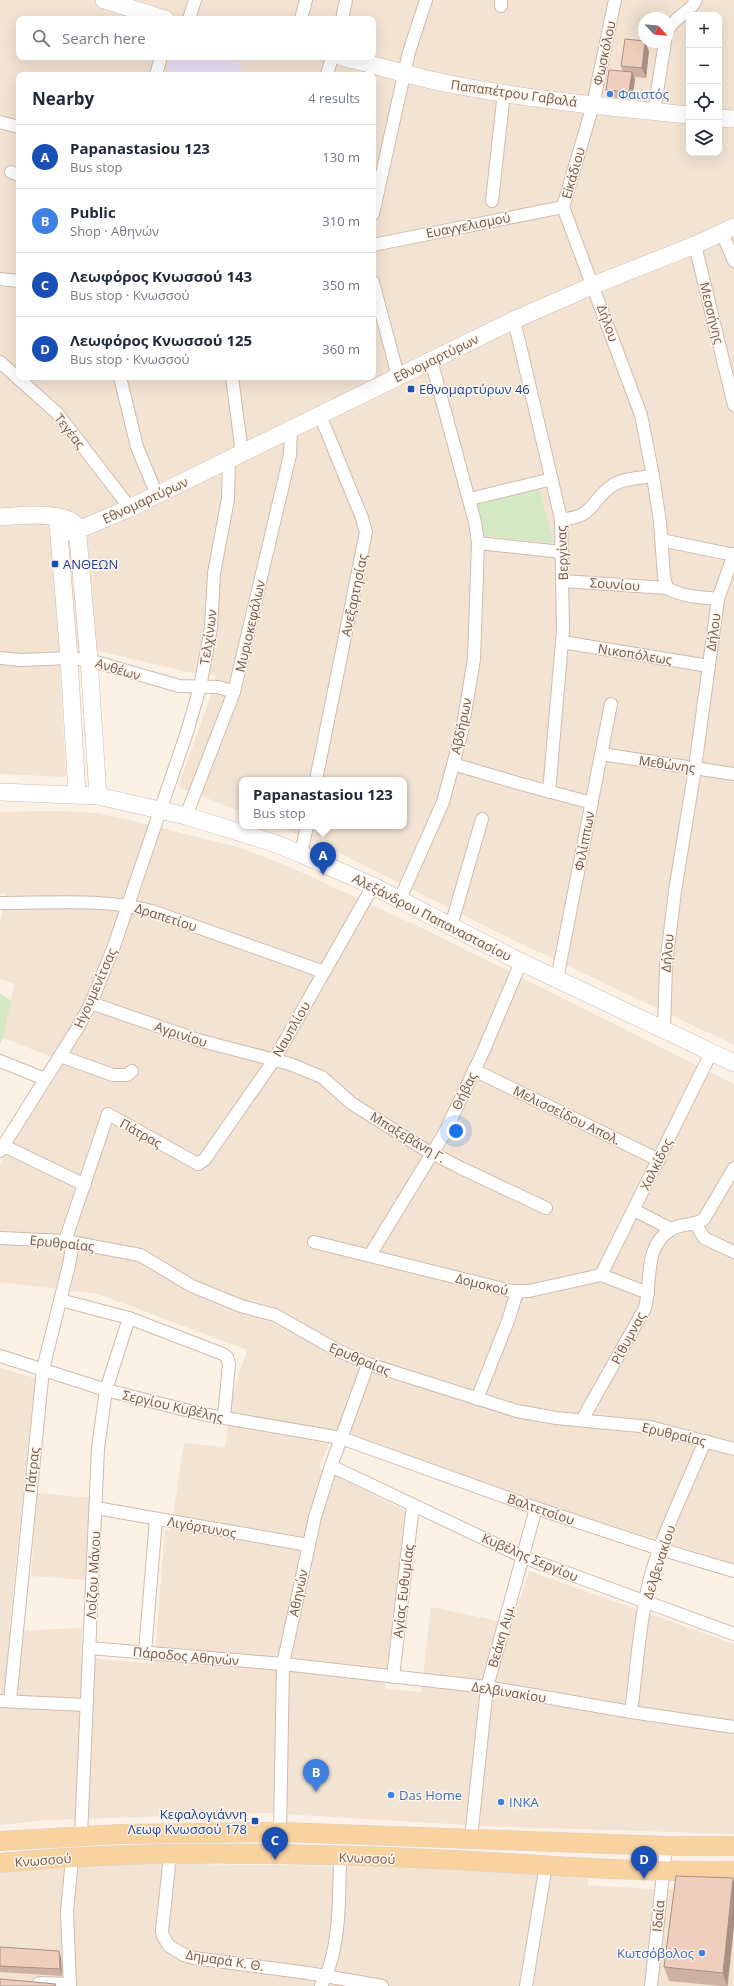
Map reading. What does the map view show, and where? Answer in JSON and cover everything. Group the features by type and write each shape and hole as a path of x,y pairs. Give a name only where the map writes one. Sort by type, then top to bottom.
{"main road":[{"name":"Κνωσσού","path":"0,1841 81,1835 167,1832 280,1832 666,1846 734,1846"},
{"name":"Κνωσσού","path":"0,1863 170,1856 272,1855 546,1865 663,1871 734,1871"}],"street":[{"path":"104,0 155,16"},
{"path":"190,16 195,0"},
{"path":"302,16 306,0"},
{"path":"343,16 346,0"},
{"path":"376,200 404,73 426,0"},
{"name":"Φωσκόλου","path":"593,105 615,0"},
{"path":"674,21 693,6 696,0"},
{"path":"654,111 664,48"},
{"path":"157,72 160,60"},
{"path":"328,72 331,60"},
{"name":"Παπαπέτρου Γαβαλά","path":"354,60 445,83 593,105 686,115"},
{"path":"492,201 504,92"},
{"name":"Εἰκάδιου","path":"593,105 563,207 594,285"},
{"path":"722,118 734,119"},
{"path":"0,122 16,126"},
{"name":"Ευαγγελισμού","path":"376,244 563,207"},
{"path":"728,230 734,261"},
{"name":"Εθνομαρτύρων","path":"58,534 130,508 514,320 594,285 695,245 728,230"},
{"name":"Μεσσήνης","path":"695,245 730,371 734,405"},
{"path":"0,279 16,281"},
{"name":"Δήλου","path":"594,285 641,415 653,476 664,577 667,588 686,595 718,598 695,768 668,942 664,1029"},
{"path":"376,293 398,376"},
{"name":"Βεργίνας","path":"514,320 561,519 563,581 562,642 549,792"},
{"path":"432,360 470,500 552,479"},
{"name":"Τεγέας","path":"0,362 16,377"},
{"name":"Τεγέας","path":"20,380 57,414 130,508"},
{"path":"121,380 137,447 157,495"},
{"name":"Τελχίνων","path":"160,810 200,687 211,628 216,561 235,456 232,380"},
{"name":"Ανεξαρτησίας","path":"317,777 366,532 362,518 320,415"},
{"name":"Μυριοκεφάλων","path":"186,816 234,692 290,455 292,429"},
{"path":"561,519 581,517 587,512 602,493 615,484 653,476"},
{"name":"Αβδήρων","path":"400,899 443,802 462,731 474,659 478,543 470,500"},
{"path":"0,517 58,517 71,520 78,528 98,796"},
{"path":"58,517 58,534 69,658 77,794"},
{"path":"661,540 734,554 718,598"},
{"path":"478,543 562,552"},
{"name":"Σουνίου","path":"563,581 667,588"},
{"name":"Νικοπόλεως","path":"562,642 709,666"},
{"name":"Ανθέων","path":"0,658 21,660 69,658 89,660 170,684 189,687 218,687 234,692"},
{"name":"Φιλίππων","path":"557,979 611,704"},
{"name":"Μεθώνης","path":"601,754 734,774"},
{"path":"453,764 549,792 592,802"},
{"name":"Αλεξάνδρου Παπαναστασίου","path":"0,792 98,796 186,816 271,842 373,886 521,962 734,1063"},
{"name":"Ηγουμενίτσας","path":"2,1148 60,1056 91,1003 128,905 160,810"},
{"path":"451,926 482,819"},
{"path":"301,854 306,829"},
{"name":"Ναυπλίου","path":"198,1164 205,1159 274,1060 373,886"},
{"name":"Δραπετίου","path":"0,903 91,902 128,905 152,911 324,972"},
{"name":"Θήβας","path":"370,1255 432,1153 474,1070 521,962"},
{"name":"Αγρινίου","path":"91,1003 198,1040 274,1060"},
{"name":"Χαλκίδος","path":"601,1275 711,1053"},
{"path":"60,1056 114,1075 128,1075 132,1071"},
{"name":"Μπαξεβάνη Γ.","path":"274,1060 322,1077 351,1103 432,1153 546,1208"},
{"path":"0,1061 45,1079"},
{"name":"Μελισσείδου Απολ.","path":"474,1070 659,1160"},
{"name":"Πάτρας","path":"5,1701 43,1368 60,1300 69,1241 84,1185 108,1114 198,1164"},
{"path":"2,1148 84,1185"},
{"path":"634,1210 671,1229 702,1221 734,1168"},
{"path":"695,1223 704,1238 734,1252"},
{"name":"Ρίθυμνας","path":"582,1420 645,1308 648,1293 648,1269 651,1259 660,1241 671,1229"},
{"name":"Ερυθραίας","path":"0,1238 69,1241 140,1255 192,1286 241,1306 275,1315 335,1349 368,1364 538,1416 650,1427 734,1449"},
{"name":"Δομοκού","path":"314,1242 517,1292 601,1275"},
{"path":"601,1275 648,1293"},
{"path":"477,1398 500,1342 517,1292"},
{"path":"60,1300 129,1318 223,1354 227,1357 229,1364 224,1417"},
{"name":"Λοίζου Μάνου","path":"81,1835 85,1705 98,1448 106,1390 129,1318"},
{"name":"Σεργίου Κυβέλης","path":"0,1356 43,1368 106,1390 202,1414 346,1440"},
{"name":"Αθηνών","path":"280,1832 283,1664 308,1545 331,1466 346,1440 368,1364"},
{"name":"Βαλτετσίου","path":"346,1440 536,1508 660,1549 734,1571"},
{"name":"Δελβενακίου","path":"632,1712 645,1603 650,1582 660,1549 705,1441"},
{"name":"Κυβέλης Σεργίου","path":"331,1466 523,1557 645,1603 734,1634"},
{"name":"Αγίας Ευθυμίας","path":"393,1677 413,1505"},
{"name":"Λιγόρτυνος","path":"96,1508 308,1545"},
{"name":"Βεάκη Αιμ.","path":"471,1838 487,1687 536,1508"},
{"path":"145,1652 156,1519"},
{"name":"Πάροδος Αθηνών","path":"89,1648 283,1664"},
{"name":"Δελβινακίου","path":"283,1664 487,1687 632,1712 734,1727"},
{"path":"5,1701 85,1705"},
{"name":"Ιδαία","path":"651,1986 666,1846"},
{"name":"Δημαρά Κ. Θ.","path":"170,1856 162,1931 165,1942 174,1950 194,1958 324,1981 382,1986"},
{"path":"324,1981 334,1948 340,1857"},
{"path":"28,1982 70,1985 67,1911 72,1859"},
{"path":"526,1986 546,1865"}],"shaded area":[{"path":"0,0 734,0 734,1045 493,930 326,846 284,829 407,829 407,777 239,777 239,811 178,787 210,698 216,675 188,672 98,651 59,647 66,777 0,774"},
{"path":"170,60 230,60 242,63 240,72 167,72"},
{"path":"56,811 96,813 130,820 237,847 288,866 424,929 734,1084 734,1564 537,1502 335,1429 319,1467 406,1511 385,1689 421,1692 431,1607 512,1624 529,1571 734,1644 734,1834 483,1826 265,1813 47,1820 0,1825 0,1368 35,1378 9,1631 82,1628 81,1657 154,1664 165,1530 171,1530 184,1443 225,1447 233,1393 247,1350 98,1294 0,1282 0,1163 65,1062 3,1038 14,984 0,979 0,922 6,894 0,893 0,812"},
{"path":"37,1493 91,1498 85,1580 31,1576"},
{"path":"179,1864 351,1866 529,1873 588,1879 588,1885 652,1889 734,1889 734,1986 0,1986 0,1873 63,1866"}],"green space":[{"path":"539,489 554,543 484,536 473,505"},
{"path":"0,993 11,1001 3,1038 0,1044"}],"building":[{"path":"625,39 638,40 638,48 644,48 642,68 621,66"},
{"path":"609,70 632,72 629,92 606,90"},
{"name":"Κωτσόβολος","path":"676,1876 733,1878 723,1973 664,1967"},
{"path":"0,1947 59,1951 60,1969 0,1966"},
{"path":"0,1979 56,1984 55,1986 0,1986"}],"place":[{"name":"Φαιστός","path":"610,94"},
{"name":"Εθνομαρτύρων 46","path":"411,389"},
{"name":"ΑΝΘΕΩΝ","path":"55,564"},
{"name":"Papanastasiou 123","path":"323,875"},
{"name":"Public","path":"316,1792"},
{"name":"Das Home","path":"391,1795"},
{"name":"ΙΝΚΑ","path":"501,1802"},
{"name":"Κεφαλογιάννη Λεωφ Κνωσσού 178","path":"255,1821"},
{"name":"Λεωφόρος Κνωσσού 143","path":"275,1860"},
{"name":"Λεωφόρος Κνωσσού 125","path":"644,1879"},
{"name":"Κωτσόβολος","path":"702,1953"}]}
